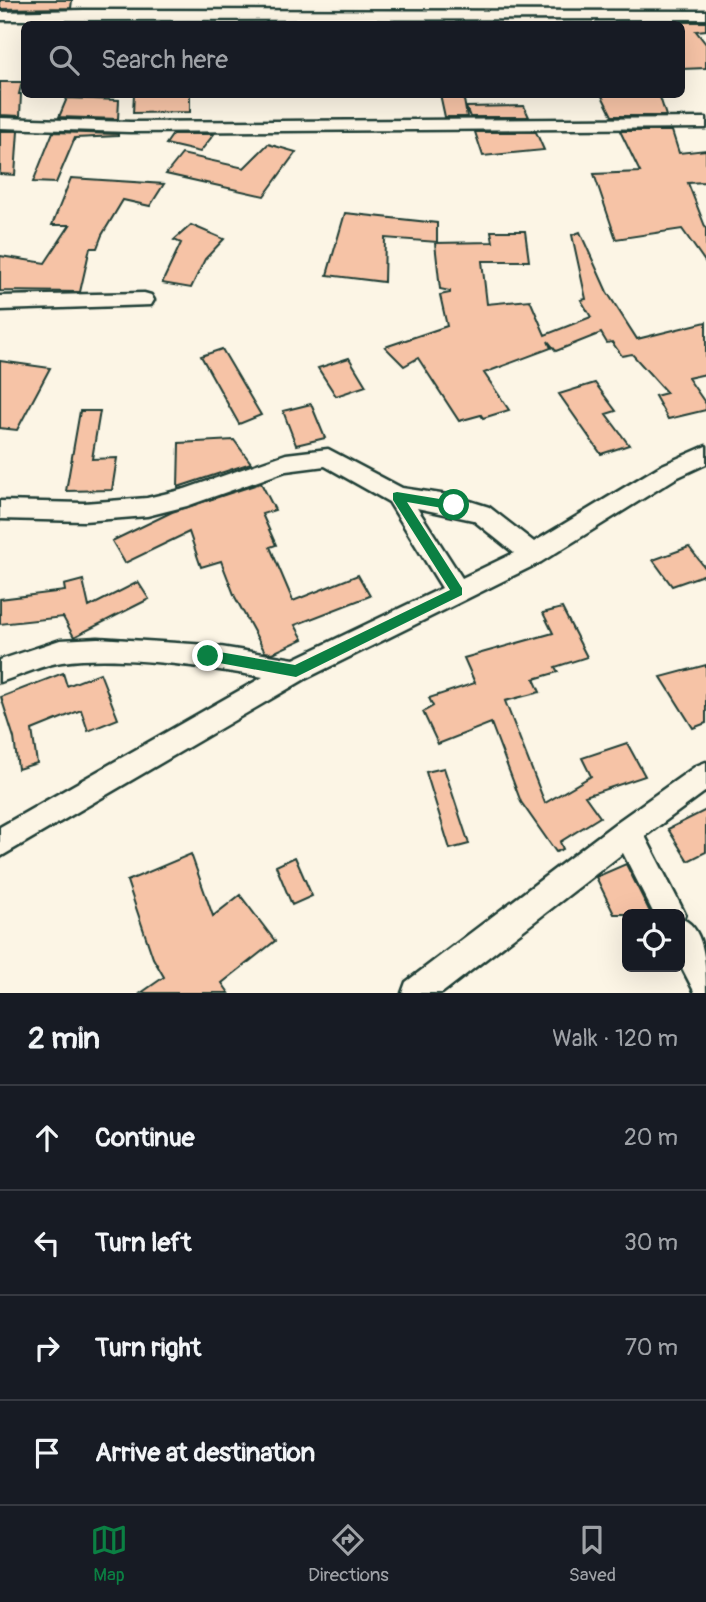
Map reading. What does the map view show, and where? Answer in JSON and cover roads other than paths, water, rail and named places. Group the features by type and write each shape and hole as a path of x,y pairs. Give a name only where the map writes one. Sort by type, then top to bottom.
{"street":[{"path":"0,16 706,15"},
{"path":"0,123 130,127 706,123"},
{"path":"0,303 144,300"},
{"path":"0,843 296,671 533,555 668,472 706,454"},
{"path":"0,510 69,512 168,502 274,466 328,457 397,496 454,505 481,513 533,555"},
{"path":"397,496 458,592"},
{"path":"0,671 61,651 98,649 208,656 296,671"},
{"path":"417,993 626,832 706,775"},
{"path":"626,832 667,909"},
{"path":"685,943 706,983"}]}
